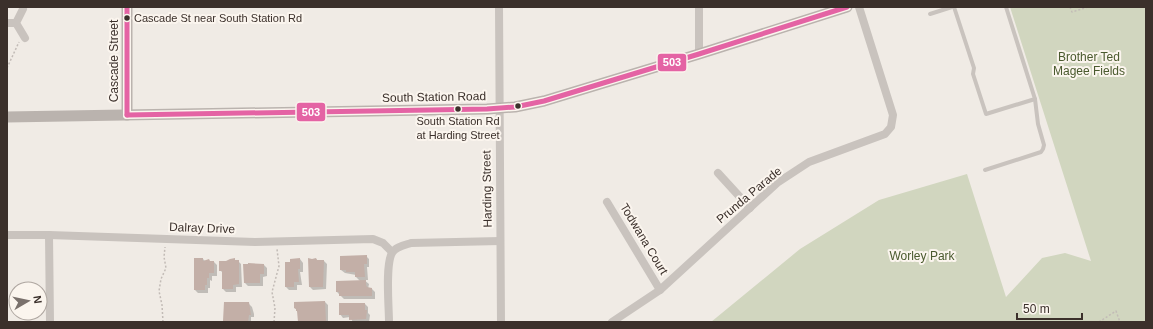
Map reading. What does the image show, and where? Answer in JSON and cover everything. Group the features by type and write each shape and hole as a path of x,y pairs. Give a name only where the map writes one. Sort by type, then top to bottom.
{"main road":[{"name":"Cascade Street","path":"127,7 127,115"},
{"name":"South Station Road","path":"7,117 499,109 515,107 544,101 847,7"}],"street":[{"name":"Harding Street","path":"499,7 501,322"},
{"path":"699,7 699,54"},
{"name":"Prunda Parade","path":"612,322 660,290 778,183 809,162 885,134 891,127 893,115 859,7"},
{"path":"16,23 23,9"},
{"path":"7,23 16,23"},
{"path":"16,23 25,38"},
{"path":"718,173 750,208"},
{"name":"Todwana Court","path":"607,202 660,290"},
{"name":"Dalray Drive","path":"7,235 276,241 373,239 383,243 392,252"},
{"path":"49,235 50,322"},
{"path":"389,322 389,263 392,252 399,247 411,243 500,241"}],"lane":[{"path":"930,14 953,7 974,68 973,74 986,114 1035,99"},
{"path":"985,170 1041,152 1044,145 1038,124 1035,99 1006,7"}],"path":[{"path":"1070,7 1072,12 1088,7"},
{"path":"7,68 19,43 16,23"},
{"path":"7,92 7,106"},
{"path":"163,322 159,291 161,279 166,268 164,257 166,239"},
{"path":"274,322 275,308 272,292 279,266 276,241"},
{"path":"1099,322 1116,311 1120,322"}],"green space":[{"path":"1010,7 1146,7 1146,322 711,322 800,249 879,200 967,174 1006,297 1042,258 1065,253 1091,261"}],"building":[{"path":"367,255 367,264 364,264 365,277 355,277 355,272 340,270 340,256"},
{"path":"194,258 203,258 203,261 209,259 210,261 214,261 214,273 209,273 205,290 194,290"},
{"path":"235,258 235,260 239,260 239,284 233,285 233,289 222,289 222,271 219,271 219,261 226,261"},
{"path":"300,258 300,269 298,269 299,282 294,282 294,287 285,287 285,262 290,262 290,259"},
{"path":"308,258 324,260 323,287 309,287"},
{"path":"243,264 264,264 264,274 260,274 260,283 244,283"},
{"path":"366,280 367,287 372,288 372,296 339,296 339,292 336,292 336,281"},
{"path":"325,301 326,321 298,322 294,302"},
{"path":"224,302 249,302 251,315 249,315 248,322 223,321"},
{"path":"339,303 365,303 365,310 367,310 366,319 349,320 349,315 339,315"}],"transit line":[{"name":"503","path":"127,7 127,115"},
{"name":"503","path":"127,115 487,109 515,107 544,101 847,7"}],"place":[{"name":"Cascade St near South Station Rd","path":"127,18"},
{"name":"South Station Rd at Harding Street","path":"458,109"}],"park label":[{"name":"Brother Ted Magee Fields","path":"1089,64"},
{"name":"Worley Park","path":"922,256"}]}
